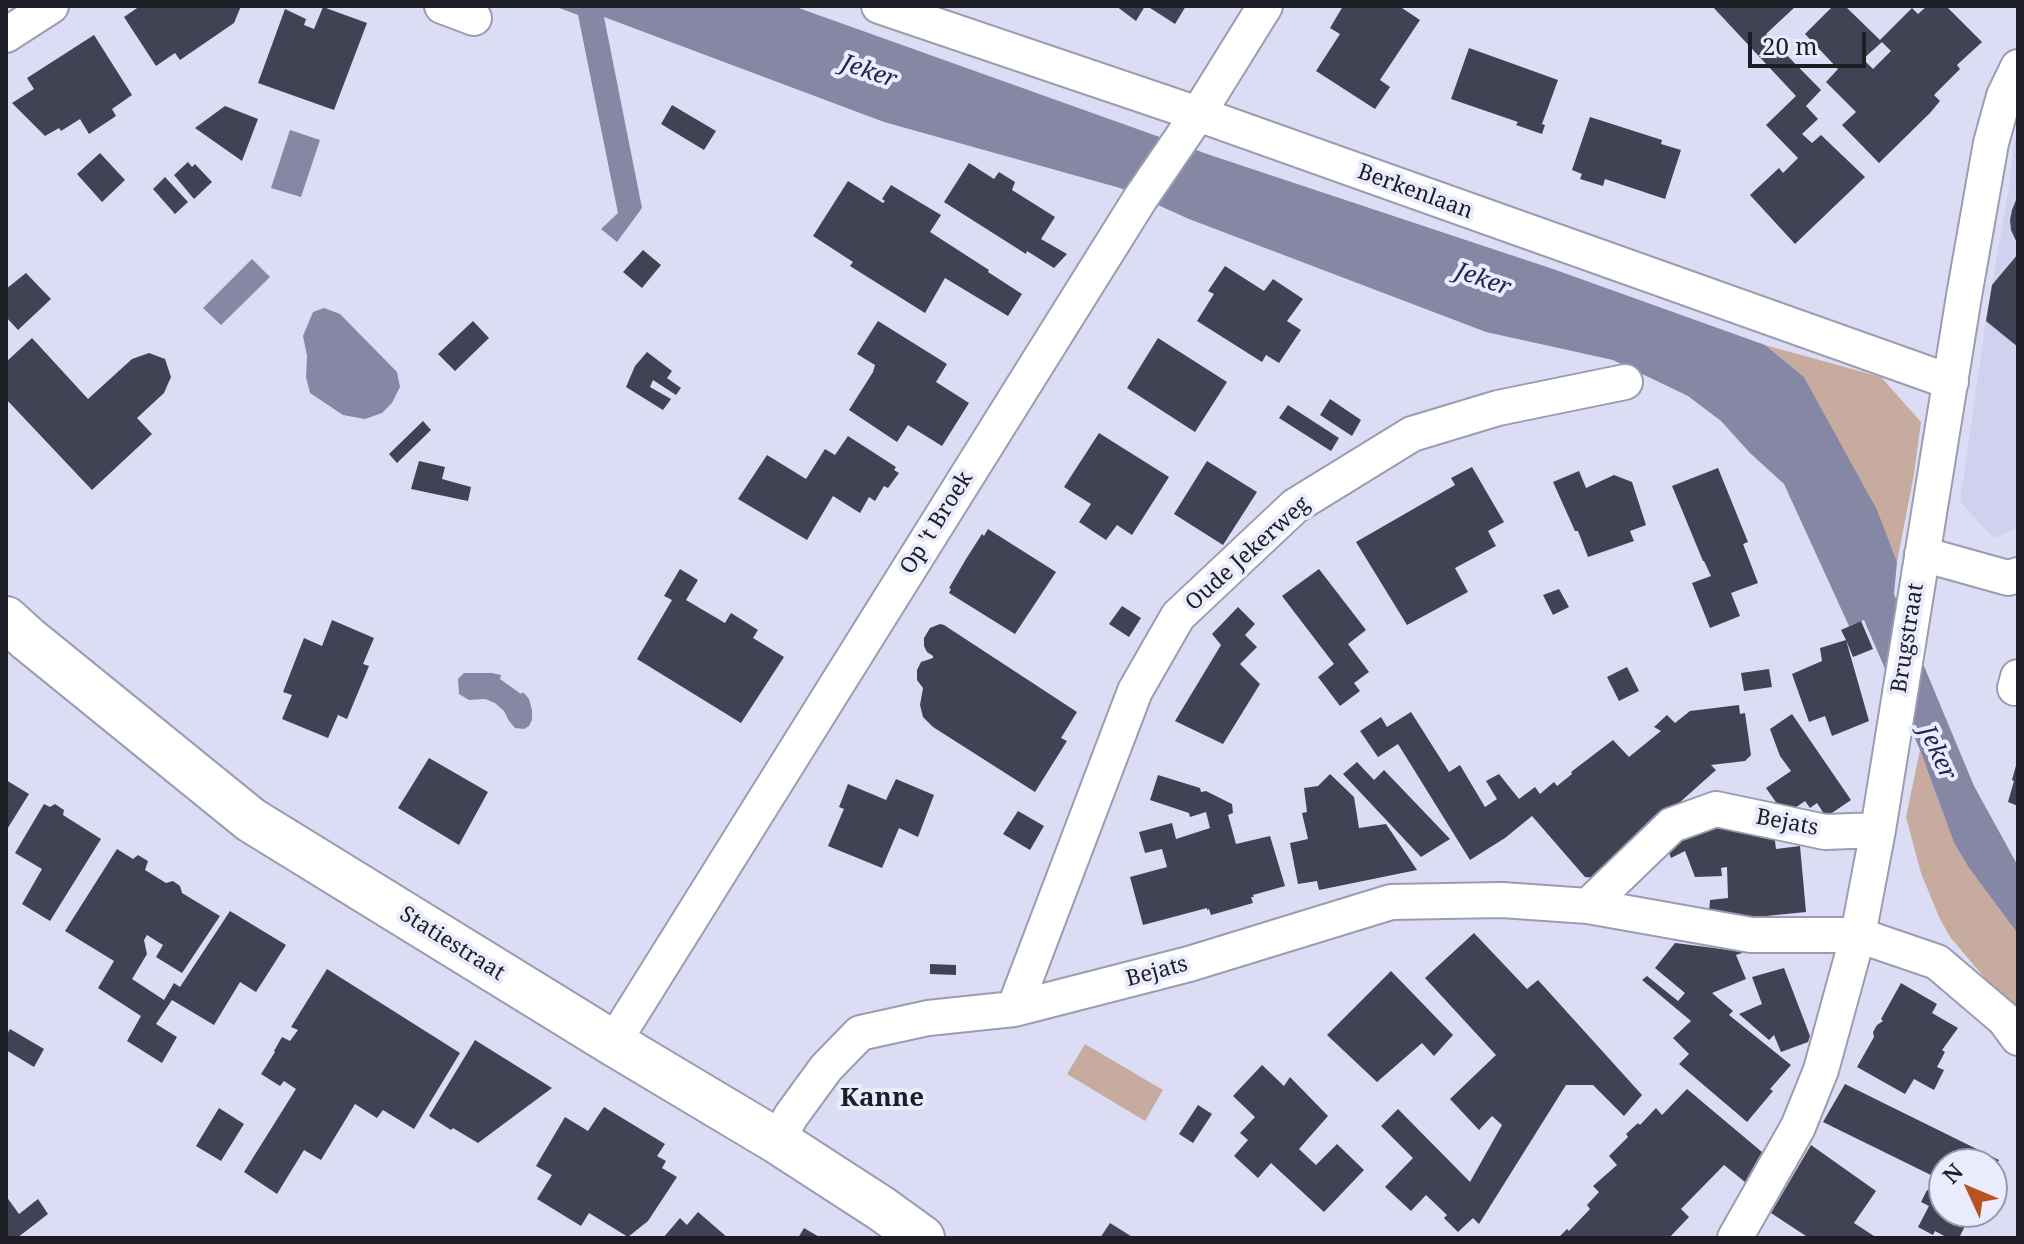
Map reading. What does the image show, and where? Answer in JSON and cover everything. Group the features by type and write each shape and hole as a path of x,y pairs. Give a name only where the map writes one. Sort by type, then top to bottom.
{"main road":[{"name":"Statiestraat","path":"6,619 251,820 777,1141 922,1238"}],"street":[{"path":"6,35 51,6"},
{"path":"442,6 474,18"},
{"name":"Berkenlaan","path":"879,6 1191,124 1951,382"},
{"name":"Op 't Broek","path":"613,1043 1140,199 1265,6"},
{"name":"Brugstraat","path":"1735,1238 1798,1127 1821,1070 1858,935 1991,143 2004,96 2018,67"},
{"name":"Oude Jekerweg","path":"1014,1009 1135,691 1178,616 1295,506 1412,434 1498,408 1625,382"},
{"path":"1922,554 2008,578 2018,575"},
{"name":"Bejats","path":"1588,906 1672,825 1716,809 1825,832 1878,830"},
{"name":"Bejats","path":"777,1141 826,1068 860,1033 928,1018 1014,1009 1189,964 1391,902 1502,900 1588,906 1751,935 1858,935 1937,962 2004,1019 2018,1038"}],"shaded area":[{"path":"2018,133 2018,527 1994,538 1960,502 1986,321"},
{"path":"1765,345 1881,377 1921,422 1897,562 1876,510 1804,377"},
{"path":"1920,750 1954,843 2018,934 2018,1017 1950,937 1921,873 1906,817"},
{"path":"1085,1044 1163,1090 1145,1121 1067,1074"}],"water":[{"name":"Jeker","path":"554,6 793,6 1210,155 1553,269 1765,345 1804,377 1877,510 1897,562 1894,594 1974,786 2018,866 2018,934 1954,843 1920,750 1864,620 1849,626 1784,484 1721,421 1688,396 1613,360 1486,332 1189,219 1120,188 884,122 604,17 642,208 617,242 601,229 618,213 578,15"},
{"path":"290,130 320,140 301,197 271,188"},
{"path":"252,259 270,277 221,325 203,308"},
{"path":"324,308 340,314 397,372 400,387 392,403 382,413 365,419 343,415 310,393 303,336 313,312"},
{"path":"464,673 501,675 500,679 521,694 523,692 532,710 529,726 515,728 495,703 485,699 469,700 459,694 458,679"}],"building":[{"path":"140,6 241,6 234,23 180,60 175,53 156,66 124,17"},
{"path":"1116,6 1145,6 1136,21"},
{"path":"1147,6 1186,6 1175,24"},
{"path":"1343,6 1399,6 1420,20 1380,80 1390,87 1375,109 1316,71 1340,34 1330,28"},
{"path":"1712,6 1796,6 1766,34 1821,90 1806,106 1818,119 1802,134 1812,143 1821,135 1865,177 1795,244 1750,195 1779,168 1783,173 1798,158 1766,125 1796,96"},
{"path":"1833,6 1845,6 1880,40 1912,8 1918,14 1927,6 1946,6 1982,42 1957,65 1960,69 1934,95 1940,101 1930,113 1879,163 1842,125 1856,112 1826,82 1838,69 1805,34","holes":["1882,42 1891,51 1873,69 1863,59"]},
{"path":"323,7 367,23 334,110 258,83 285,9 306,19 304,25 314,29"},
{"path":"94,35 132,95 112,109 116,116 89,134 80,119 61,131 59,128 45,136 12,103 34,89 27,78"},
{"path":"1469,48 1558,80 1542,124 1545,125 1542,134 1516,125 1518,122 1451,99"},
{"path":"672,105 716,131 704,150 661,124"},
{"path":"225,106 258,119 242,161 195,128"},
{"path":"1590,117 1662,140 1661,144 1681,150 1665,199 1605,179 1603,186 1580,179 1582,174 1572,170"},
{"path":"100,153 125,180 102,202 77,174"},
{"path":"188,162 192,167 195,164 212,182 194,199 174,175"},
{"path":"969,163 994,179 999,172 1015,182 1012,190 1055,217 1041,239 1067,254 1054,268 1027,251 1026,254 944,202"},
{"path":"165,177 188,202 175,214 153,189"},
{"path":"848,181 883,203 885,201 882,199 891,185 941,215 930,232 1022,294 1008,316 945,278 925,313 850,266 853,262 813,236"},
{"path":"2018,195 2018,245 2010,220"},
{"path":"643,250 661,265 642,288 623,272"},
{"path":"2018,254 2018,347 1986,321 1992,285"},
{"path":"1225,266 1264,291 1273,279 1303,299 1287,321 1301,330 1279,363 1266,355 1262,362 1197,321 1214,294 1208,291"},
{"path":"26,273 51,299 18,330 6,317 6,289"},
{"path":"473,321 489,338 455,371 438,354"},
{"path":"878,321 947,364 936,382 969,403 942,446 908,425 897,442 849,410 873,372 875,365 857,354"},
{"path":"32,338 88,399 132,359 149,353 165,359 171,377 164,393 137,418 152,434 92,490 6,399 6,362"},
{"path":"1158,338 1227,382 1195,432 1127,388"},
{"path":"647,352 672,371 667,378 681,388 676,395 653,380 650,387 671,399 663,410 626,387 635,366"},
{"path":"1330,399 1361,420 1352,436 1320,415"},
{"path":"1288,405 1339,438 1331,451 1279,418"},
{"path":"423,421 431,430 397,463 389,454"},
{"path":"1099,433 1169,477 1132,535 1117,525 1106,540 1079,522 1091,504 1064,487"},
{"path":"848,436 896,467 894,470 899,473 888,488 884,486 875,501 869,497 860,513 833,496 807,540 738,499 767,455 806,479 825,449 835,455"},
{"path":"419,461 445,467 442,479 471,487 468,501 411,489"},
{"path":"1207,461 1257,492 1223,545 1174,514"},
{"path":"1472,467 1504,522 1488,531 1496,546 1455,568 1468,592 1407,625 1356,542 1455,485 1451,478"},
{"path":"1718,468 1748,542 1743,544 1758,583 1731,593 1740,616 1710,628 1692,583 1711,576 1672,486"},
{"path":"1579,471 1586,488 1614,475 1632,482 1646,525 1630,531 1634,541 1588,557 1553,482"},
{"path":"988,529 1056,572 1015,634 949,593 966,559"},
{"path":"680,569 698,580 686,600 725,623 731,613 758,630 753,638 784,657 741,723 637,659 672,600 664,596"},
{"path":"1319,569 1366,630 1348,644 1369,672 1354,683 1360,691 1340,706 1318,677 1334,664 1282,596"},
{"path":"1559,589 1569,607 1553,615 1543,595"},
{"path":"1122,606 1141,618 1129,637 1109,624"},
{"path":"1238,607 1255,624 1245,635 1257,647 1240,664 1260,684 1223,744 1175,721 1221,645 1212,634"},
{"path":"332,620 374,638 363,664 369,666 347,719 338,715 328,738 282,719 292,695 283,692 304,638 322,646"},
{"path":"1861,621 1873,649 1853,657 1841,630"},
{"path":"940,624 1077,712 1061,738 1067,741 1035,792 933,727 923,717 920,705 923,688 917,680 917,670 921,662 933,658 924,646 924,638 930,628"},
{"path":"1846,640 1869,721 1832,736 1825,716 1809,722 1792,674 1822,661 1820,648"},
{"path":"1627,667 1639,691 1619,701 1607,677"},
{"path":"1769,669 1772,687 1744,691 1741,673"},
{"path":"1739,705 1740,714 1745,713 1751,755 1745,761 1711,765 1716,770 1595,878 1585,877 1532,816 1470,860 1398,744 1378,757 1360,731 1381,717 1387,727 1411,712 1449,772 1460,765 1485,807 1497,799 1486,781 1499,774 1519,799 1535,787 1540,794 1554,782 1557,786 1613,740 1629,757 1661,731 1654,727 1667,715 1675,723 1690,711"},
{"path":"1792,714 1851,800 1826,817 1817,803 1810,808 1805,801 1785,815 1766,788 1791,771 1780,756 1770,729"},
{"path":"429,758 488,792 459,845 398,808"},
{"path":"1357,762 1374,780 1384,770 1450,839 1421,857 1343,774"},
{"path":"2018,762 2018,806 2008,802"},
{"path":"1330,774 1354,797 1359,828 1386,824 1417,870 1319,890 1317,881 1298,884 1290,843 1308,839 1302,813 1307,812 1304,788 1318,786"},
{"path":"1158,775 1200,788 1201,792 1206,791 1232,804 1233,813 1228,815 1236,844 1270,836 1285,886 1253,895 1253,903 1211,915 1207,908 1143,925 1130,877 1167,867 1162,849 1145,853 1139,832 1172,823 1176,839 1210,828 1206,812 1190,817 1189,813 1150,800"},
{"path":"896,779 934,795 918,837 899,828 882,868 828,846 844,809 839,807 848,784 886,800"},
{"path":"6,780 29,794 6,831"},
{"path":"44,804 50,807 55,804 64,810 63,815 101,839 50,921 22,904 42,869 15,853"},
{"path":"1018,811 1044,826 1030,850 1003,834"},
{"path":"1713,827 1774,834 1776,849 1800,846 1806,912 1756,917 1709,912 1710,900 1728,898 1727,867 1721,868 1722,876 1695,877 1685,851 1671,858 1666,845"},
{"path":"117,849 133,859 138,855 148,861 145,870 166,883 173,881 180,886 182,893 220,916 182,973 156,957 163,945 147,935 144,940 147,954 132,979 164,1000 174,983 180,987 230,911 286,945 256,992 240,982 214,1025 172,1000 156,1024 177,1037 162,1063 127,1041 141,1016 98,988 114,961 65,931"},
{"path":"1474,933 1527,989 1538,980 1642,1095 1624,1116 1593,1085 1566,1085 1479,1224 1473,1218 1458,1232 1444,1218 1447,1215 1426,1195 1411,1211 1385,1187 1413,1158 1381,1126 1398,1109 1470,1182 1502,1125 1492,1116 1479,1130 1450,1099 1496,1055 1425,978"},
{"path":"1675,943 1745,952 1736,955 1746,979 1712,993 1733,1011 1729,1015 1791,1065 1747,1122 1679,1064 1689,1054 1673,1038 1691,1021 1642,980 1647,976 1678,1001 1685,993 1655,968"},
{"path":"930,964 956,965 956,975 930,974"},
{"path":"1784,968 1810,1036 1808,1042 1781,1052 1774,1035 1769,1040 1739,1014 1762,1004 1752,977"},
{"path":"327,969 460,1053 414,1129 383,1110 377,1118 355,1104 321,1160 304,1150 277,1194 244,1172 296,1089 284,1081 280,1086 261,1074 282,1037 290,1041 298,1030 291,1027"},
{"path":"1391,971 1453,1035 1434,1056 1422,1043 1377,1082 1327,1035"},
{"path":"1901,983 1937,1004 1932,1013 1958,1028 1942,1050 1945,1052 1937,1067 1944,1070 1934,1090 1914,1079 1905,1094 1857,1067"},
{"path":"10,1029 44,1049 34,1067 6,1050 6,1036"},
{"path":"475,1040 552,1088 478,1143 429,1116"},
{"path":"1262,1065 1284,1086 1290,1077 1328,1116 1299,1149 1316,1165 1337,1144 1364,1170 1324,1212 1271,1163 1258,1178 1234,1156 1248,1140 1240,1133 1255,1117 1233,1096"},
{"path":"1845,1084 1975,1148 1928,1148 1928,1174 1823,1122"},
{"path":"1687,1089 1762,1152 1745,1182 1724,1165 1681,1209 1689,1217 1669,1238 1558,1238 1590,1209 1587,1205 1599,1192 1593,1186 1617,1165 1609,1156 1628,1137 1626,1134 1656,1108 1662,1115"},
{"path":"1198,1105 1212,1114 1193,1143 1179,1134"},
{"path":"604,1107 665,1144 657,1156 666,1161 662,1168 677,1177 648,1221 628,1237 589,1213 581,1226 537,1199 552,1175 536,1166 565,1117 588,1131"},
{"path":"219,1108 244,1124 221,1161 196,1146"},
{"path":"1811,1145 1876,1191 1854,1223 1874,1236 1872,1238 1809,1238 1771,1213"},
{"path":"1928,1190 1928,1206 1921,1202"},
{"path":"6,1196 19,1214 38,1199 48,1214 17,1238 6,1238"},
{"path":"1928,1208 1928,1228 1964,1228 1959,1238 1948,1238 1918,1227"},
{"path":"698,1212 728,1238 663,1238 680,1218 687,1225"},
{"path":"1110,1223 1134,1238 1100,1238"},
{"path":"804,1228 821,1238 798,1238"}],"district":[{"name":"Kanne","path":"882,1099"}]}
